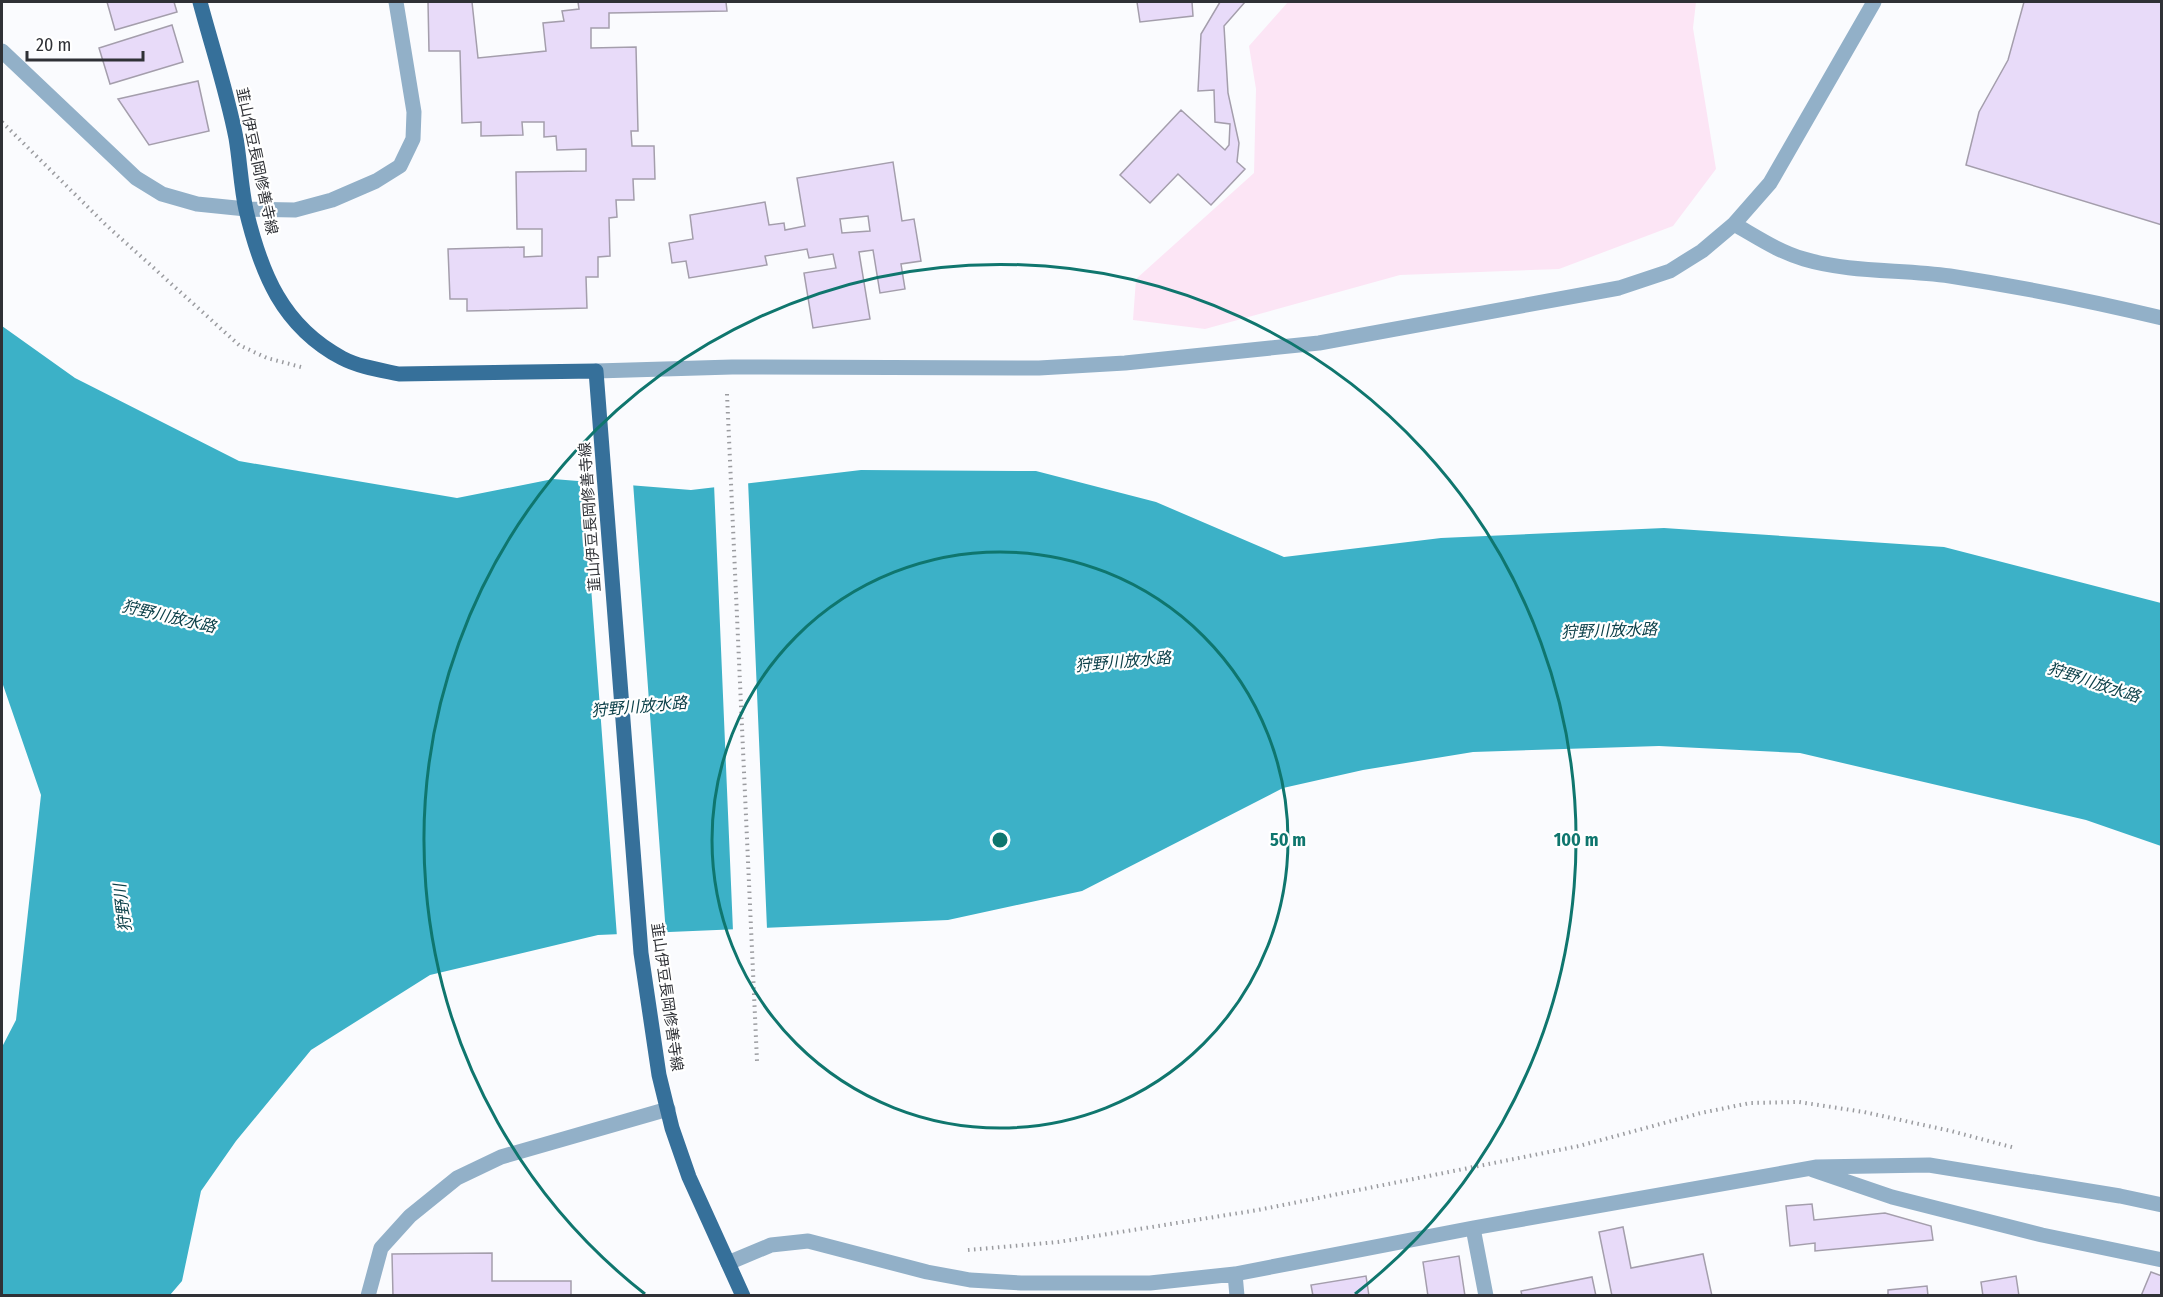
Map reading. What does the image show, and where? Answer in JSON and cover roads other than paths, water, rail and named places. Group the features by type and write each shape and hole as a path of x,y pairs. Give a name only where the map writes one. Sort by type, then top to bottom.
{"main road":[{"name":"韮山伊豆長岡修善寺線","path":"200,2 231,115 246,210 264,267 277,298 293,320 315,340 343,359 399,374 596,371 641,953 660,1075 688,1177 743,1296"}],"street":[{"path":"2,51 136,178 162,194 197,204 246,210 295,210 332,200 376,181 400,166 413,139 414,112 396,2"},
{"path":"596,371 732,367 1040,368 1125,363 1319,343 1619,288 1670,271 1702,251 1734,224 1770,183 1874,2"},
{"path":"1734,224 1776,248 1803,259 1833,266 1947,276 2072,297 2162,318"},
{"path":"368,1296 370,1281 381,1248 410,1216 457,1178 501,1157 668,1109"},
{"path":"728,1263 771,1245 808,1241 927,1272 970,1280 1021,1283 1150,1283 1235,1274 1473,1228 1810,1169 1929,1165 2162,1205"},
{"path":"1810,1169 1892,1197 2042,1235 2162,1260"},
{"path":"1473,1228 1486,1296"},
{"path":"1235,1274 1237,1296"}],"water":[{"path":"2,326 75,378 239,461 457,498 553,479 691,490 861,470 1036,471 1156,502 1284,557 1441,538 1664,528 1944,547 2161,603 2161,846 2086,820 1800,753 1659,746 1473,752 1363,770 1283,788 1082,891 948,920 598,935 430,975 311,1050 236,1141 201,1191 182,1281 170,1295 2,1295 2,1047 16,1020 41,795 2,682"}],"water label":[{"name":"狩野川放水路","path":"169,616"},
{"name":"狩野川放水路","path":"1609,630"},
{"name":"狩野川放水路","path":"1123,661"},
{"name":"狩野川放水路","path":"2094,682"},
{"name":"狩野川放水路","path":"639,706"},
{"name":"狩野川","path":"122,908"}]}
